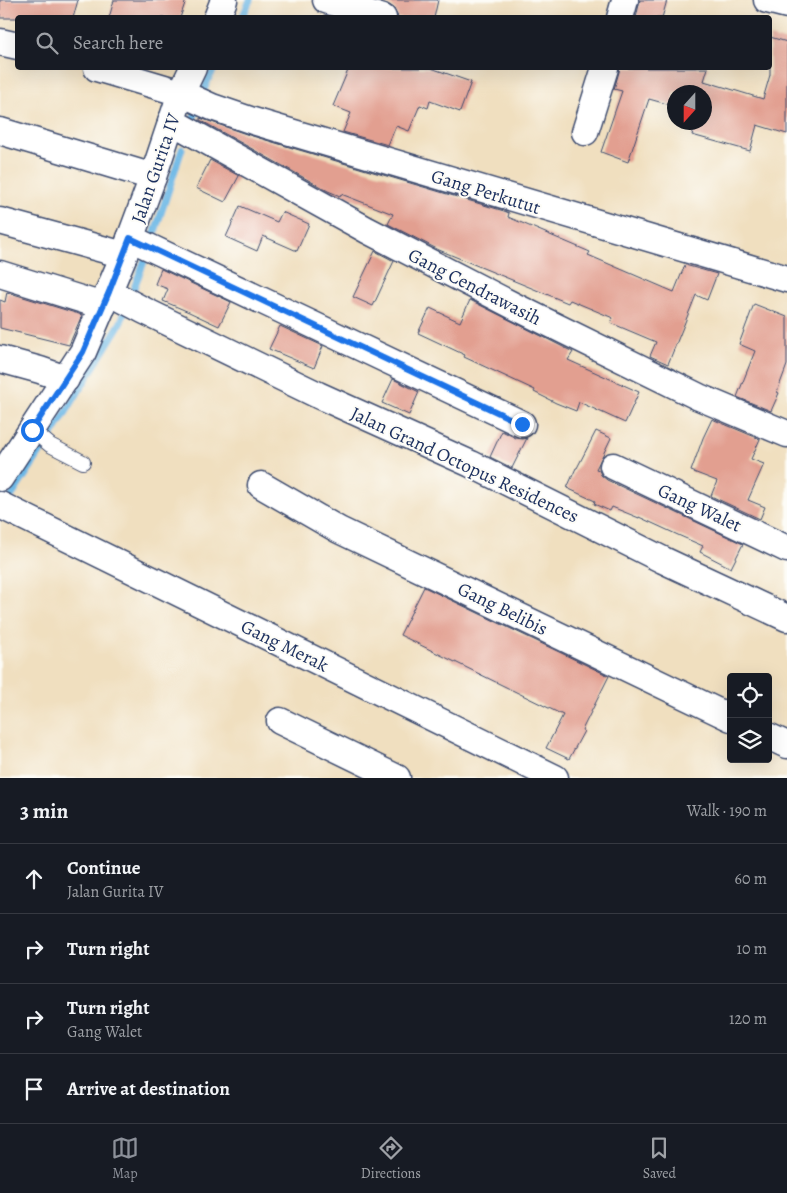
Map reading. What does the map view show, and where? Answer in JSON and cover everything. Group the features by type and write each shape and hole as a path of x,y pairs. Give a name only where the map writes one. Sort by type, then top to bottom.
{"street":[{"path":"218,15 224,0"},
{"path":"326,0 374,15"},
{"path":"621,15 625,0"},
{"path":"766,0 787,5"},
{"path":"0,42 15,45"},
{"name":"Gang Perkutut","path":"104,70 185,95 212,107 271,127 787,279"},
{"name":"Jalan Gurita IV","path":"4,465 41,438 66,379 83,352 108,298 136,246 153,177 171,121 185,95 192,70"},
{"path":"585,132 604,70"},
{"name":"Gang Cendrawasih","path":"171,121 367,230 516,307 699,397 787,434"},
{"path":"0,131 153,177"},
{"path":"0,221 136,246 522,424"},
{"name":"Jalan Grand Octopus Residences","path":"0,274 108,298 143,310 318,394 471,464 663,560 787,618"},
{"path":"0,359 66,379"},
{"name":"Gang Walet","path":"613,466 787,549"},
{"name":"Gang Belibis","path":"269,490 339,530 727,716"},
{"name":"Gang Merak","path":"8,509 555,778"},
{"path":"280,721 397,778"},
{"path":"772,738 787,745"}],"lane":[{"path":"41,438 83,462"}],"building":[{"path":"0,0 78,0 74,15 15,15 15,18 0,18"},
{"path":"114,0 186,0 181,15 110,15"},
{"path":"376,0 438,0 435,15 397,15 394,8"},
{"path":"640,0 667,0 663,15 637,15"},
{"path":"772,38 787,42 787,134 757,125 750,151 692,135 694,130 712,130 712,85 667,85 667,104 649,99 628,162 601,152 622,91 614,89 619,70 707,70 704,81 763,99 770,70 772,70"},
{"path":"348,70 437,70 471,82 460,112 430,101 428,108 420,105 409,131 396,126 388,145 343,132 351,113 333,106"},
{"path":"200,118 249,135 504,211 509,213 508,217 590,252 588,255 674,292 685,265 717,274 707,300 696,295 668,364 650,356 656,342 611,323 613,318 570,300 568,303 439,250 388,224 393,214 341,194 340,196 328,191 200,120"},
{"path":"210,160 239,176 225,202 196,188"},
{"path":"240,206 277,222 282,212 309,224 297,251 263,236 257,251 226,237"},
{"path":"375,251 394,261 373,306 353,297"},
{"path":"161,269 231,302 219,326 163,301 168,289 155,284"},
{"path":"7,292 82,315 69,345 0,328 0,300 5,302"},
{"path":"470,300 573,352 568,360 639,392 625,423 579,402 576,411 556,403 534,392 535,390 418,333 430,308 460,322"},
{"path":"754,304 787,317 787,365 777,392 779,393 771,411 737,397 755,351 739,344"},
{"path":"280,326 323,346 314,368 269,349"},
{"path":"393,379 419,392 409,415 382,403"},
{"path":"712,419 760,439 751,459 764,464 748,500 765,507 760,519 711,496 717,481 691,471"},
{"path":"502,431 516,438 527,438 512,468 490,457"},
{"path":"596,431 611,438 596,469 599,470 601,475 607,480 743,544 731,568 700,552 703,546 639,517 612,507 610,511 594,504 595,501 567,488"},
{"path":"424,587 609,676 569,759 546,748 563,715 400,635"}],"waterway":[{"path":"243,15 250,0"},
{"path":"193,119 214,70"},
{"path":"130,298 151,244 182,149"},
{"path":"7,503 57,427 121,322 126,308"}],"route":[{"path":"32,430 83,352 130,238 522,424"}]}
